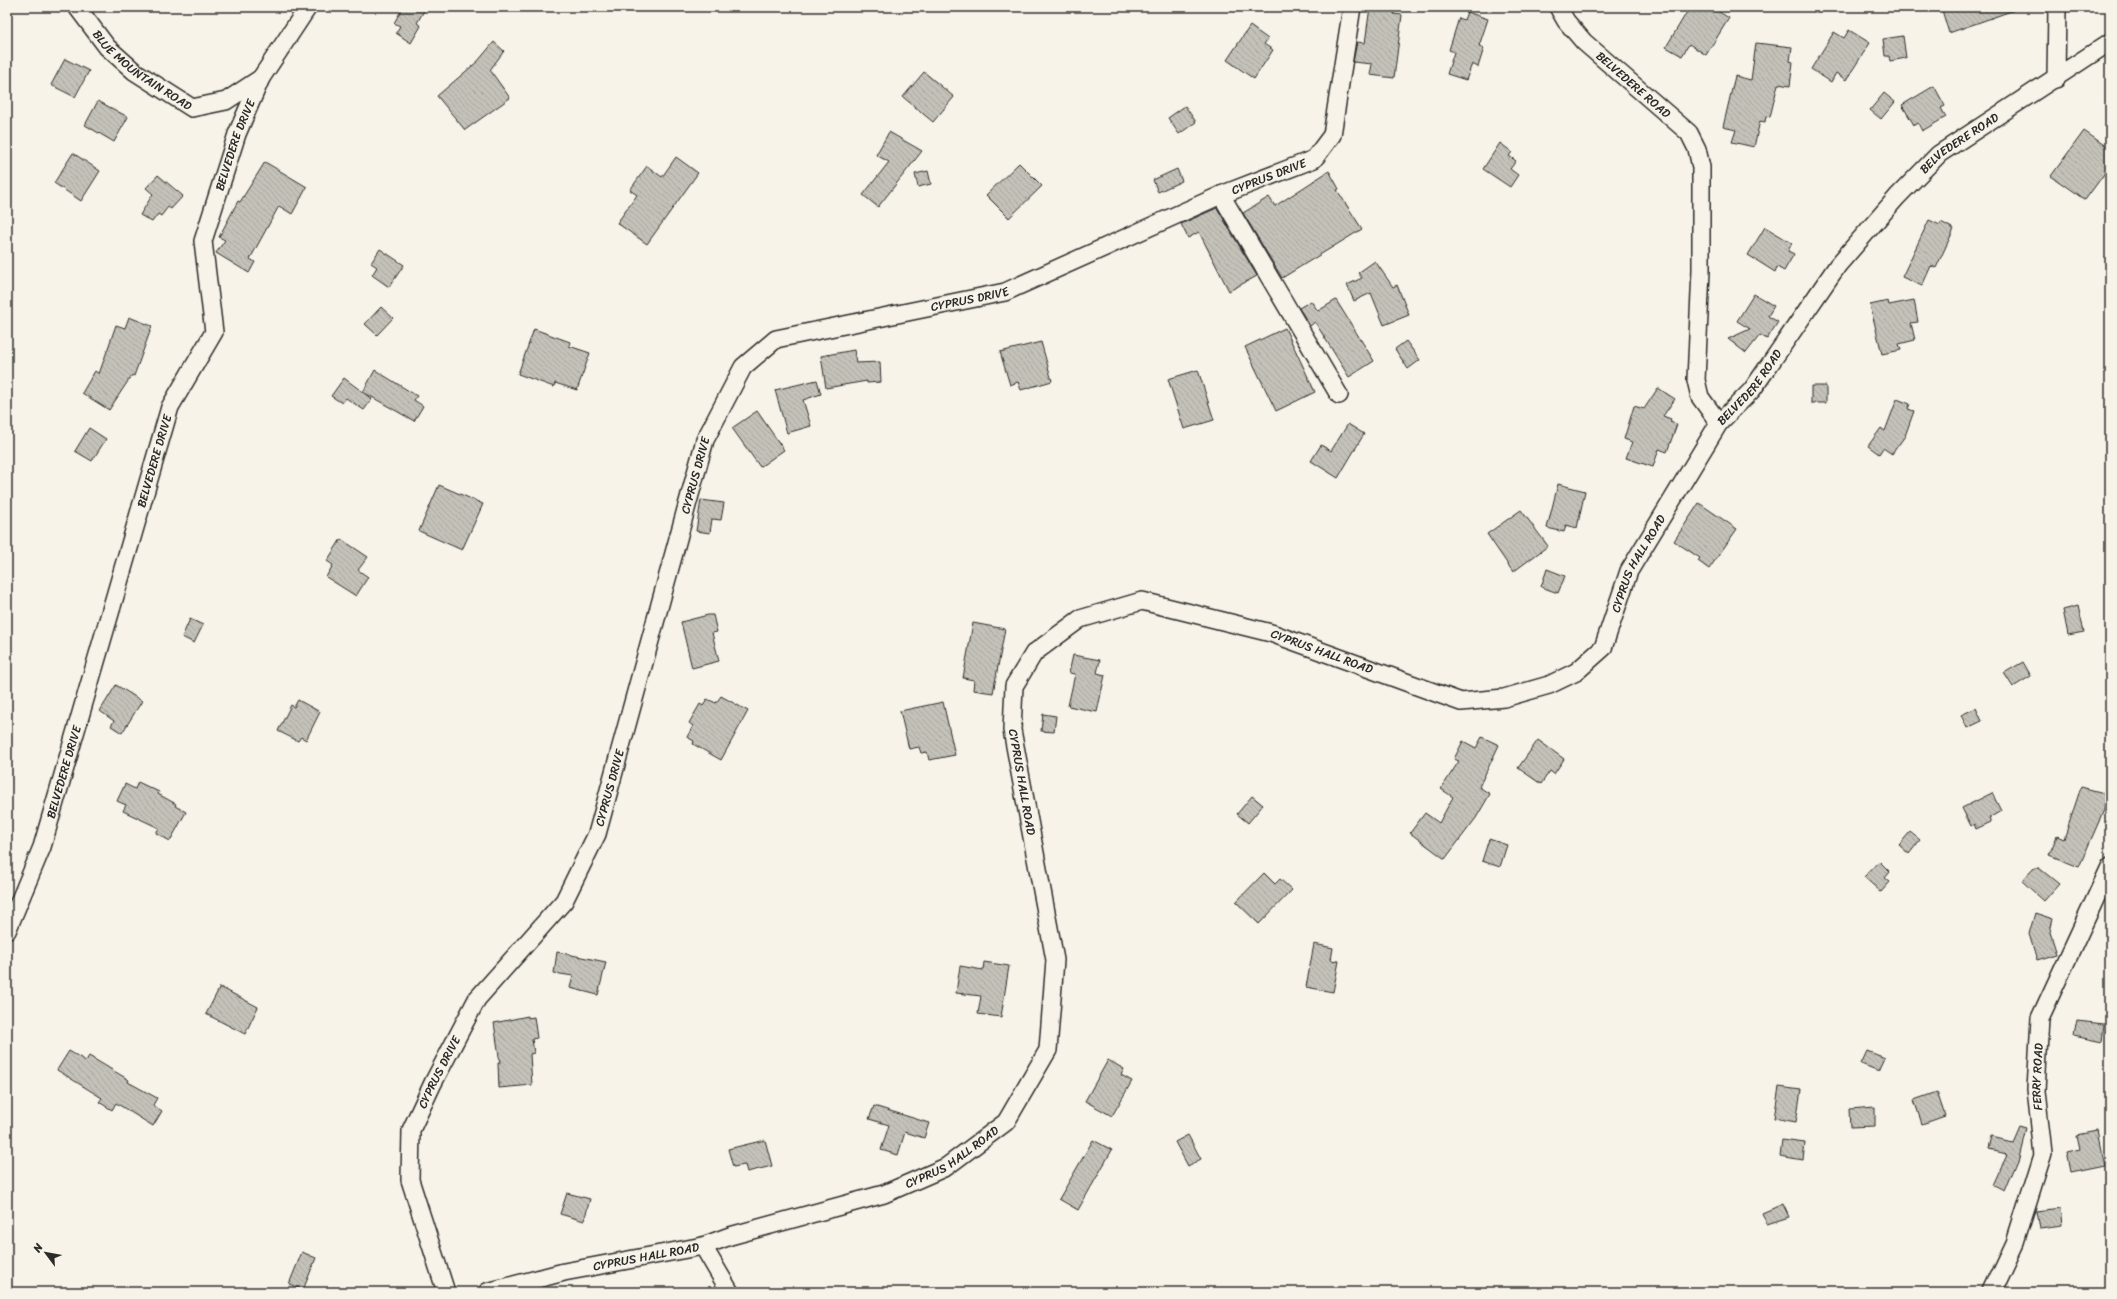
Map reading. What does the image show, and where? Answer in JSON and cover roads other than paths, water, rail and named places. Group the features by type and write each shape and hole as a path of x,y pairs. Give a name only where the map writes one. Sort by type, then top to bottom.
{"street":[{"name":"BLUE MOUNTAIN ROAD","path":"77,7 107,47 134,71 192,108 226,101 261,78"},
{"name":"BELVEDERE DRIVE","path":"7,931 42,847 170,407 214,332 204,241 237,134 261,78 308,7"},
{"name":"CYPRUS DRIVE","path":"446,1292 410,1180 411,1130 433,1083 477,999 564,901 597,834 705,440 743,367 776,339 1005,292 1221,194 1314,159 1332,135 1352,7"},
{"name":"BELVEDERE ROAD","path":"1558,7 1566,21 1584,42 1688,133 1697,149 1701,168 1701,191 1696,380 1700,397 1719,423 1752,390 1838,265 1897,197 1939,154 2056,79 2110,42"},
{"path":"2056,79 2057,7"},
{"path":"1221,194 1339,395"},
{"name":"CYPRUS HALL ROAD","path":"487,1292 564,1272 703,1246 730,1236 884,1194 946,1167 1006,1122 1048,1050 1055,960 1012,730 1014,686 1034,653 1080,619 1142,601 1271,633 1461,702 1504,698 1549,686 1576,672 1603,648 1629,571 1719,423"},
{"name":"FERRY ROAD","path":"1992,1292 2015,1243 2042,1154 2036,1090 2040,1018 2110,867"},
{"path":"703,1246 730,1292"}]}
